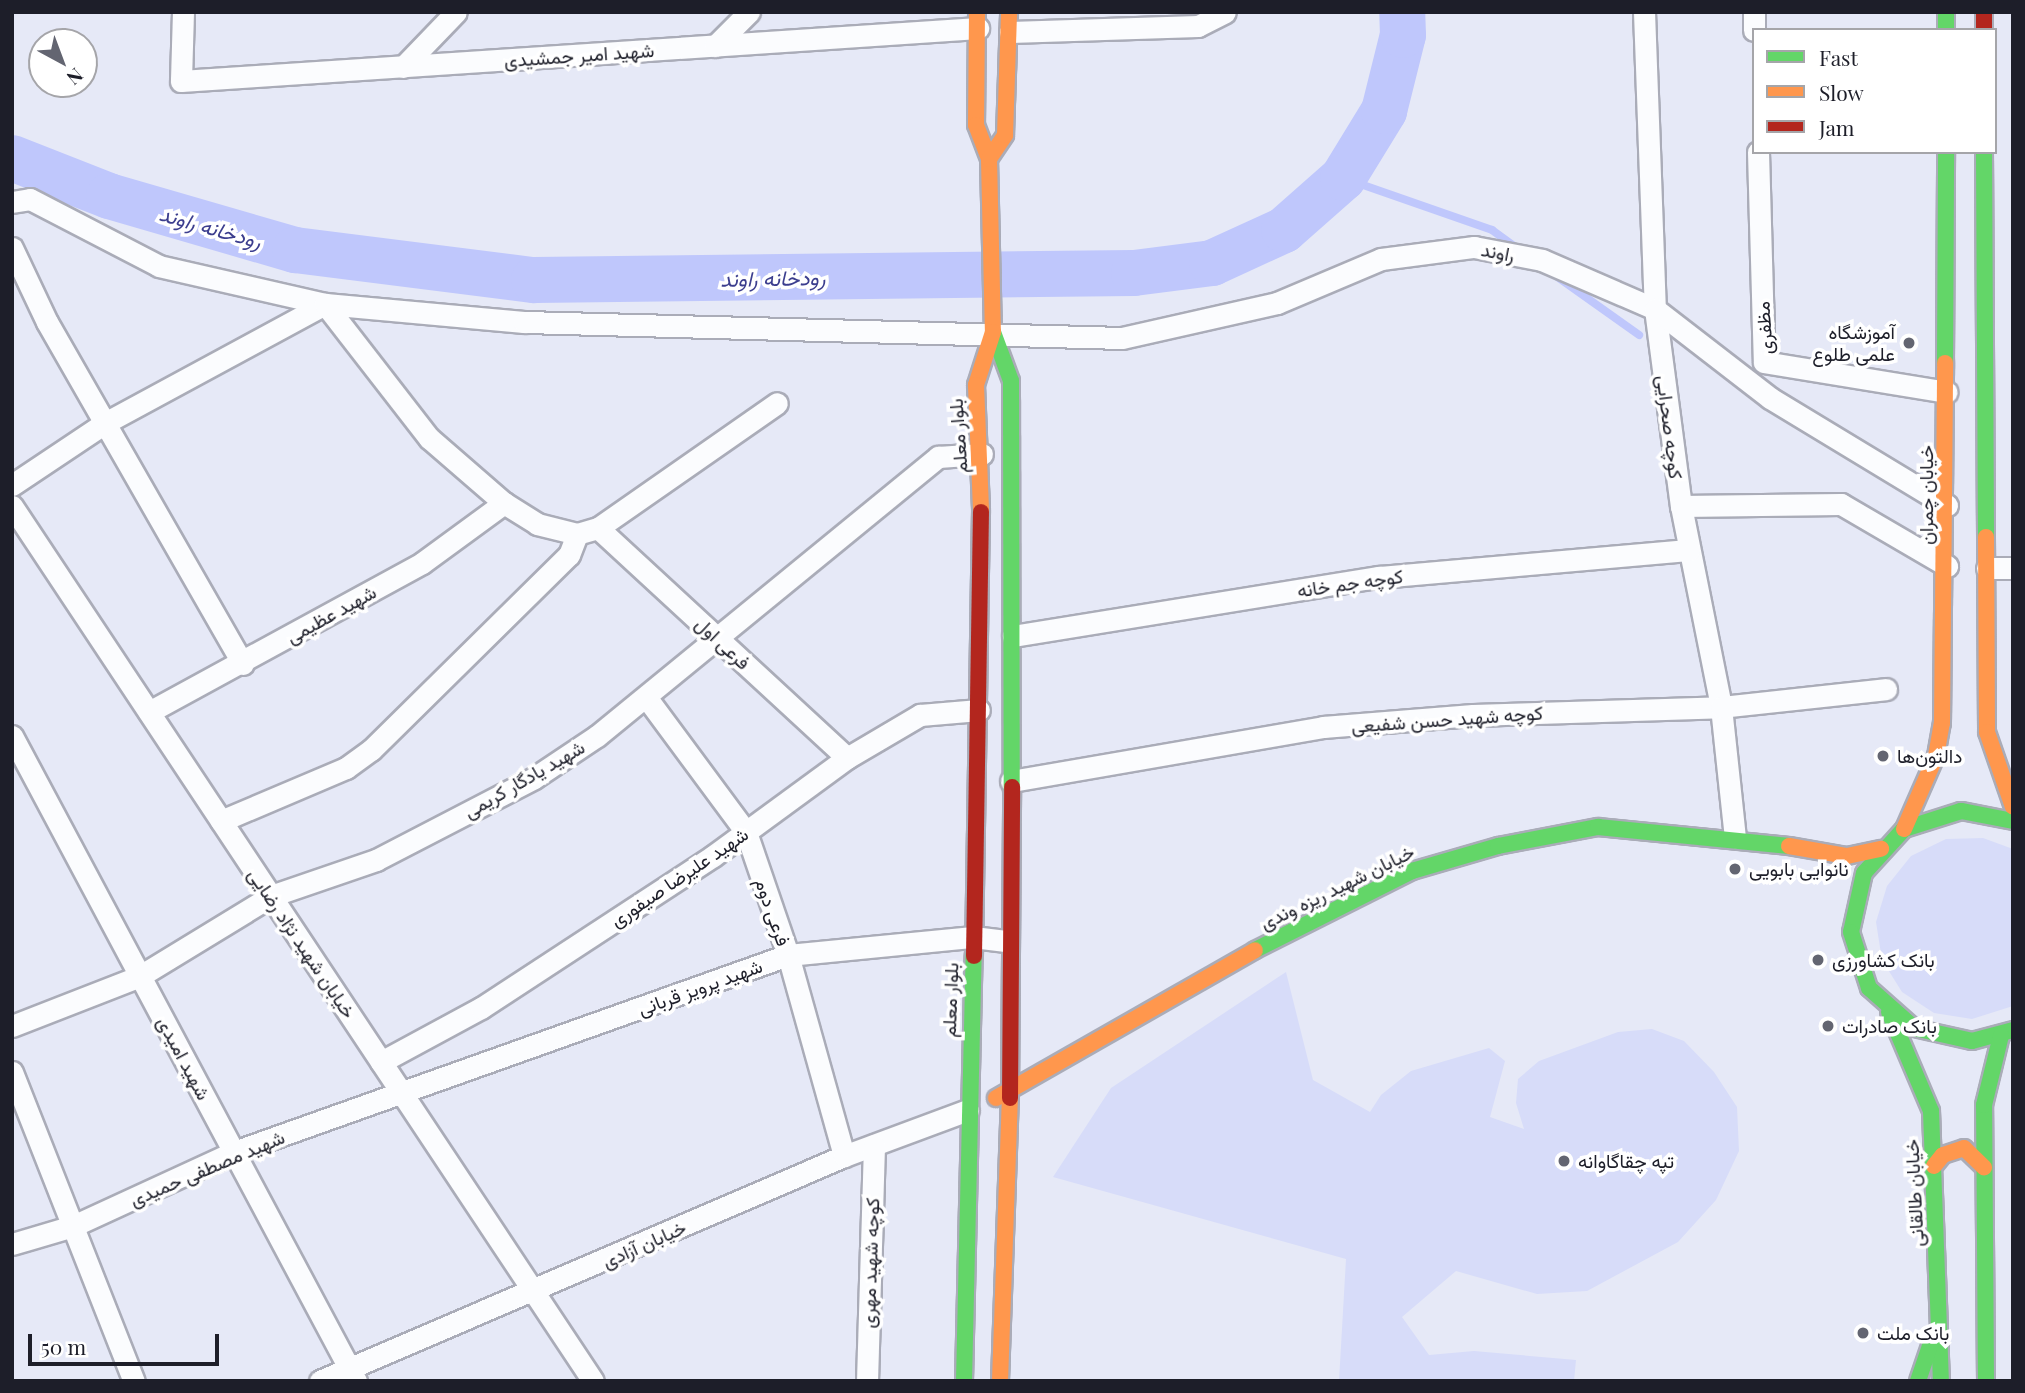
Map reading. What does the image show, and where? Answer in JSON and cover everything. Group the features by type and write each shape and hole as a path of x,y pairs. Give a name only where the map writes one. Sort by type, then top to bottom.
{"main road":[{"path":"977,20 976,125 989,159 993,332 1011,381 1013,636 1010,1091 1000,1381"},
{"path":"989,159 1005,135 1010,22"},
{"name":"خیابان چمران","path":"1904,829 1936,757 1942,723 1947,566 1947,154"},
{"path":"1984,154 1987,732 2013,807"},
{"name":"بلوار معلم","path":"964,1381 979,710 982,454 976,385 993,332"},
{"path":"1990,1375 1984,1105 2007,1033 1942,1038 1889,1011 1869,988 1851,932 1864,873 1881,849 1904,829 1961,811 2013,821"},
{"name":"خیابان شهید ریزه وندی","path":"968,1110 1010,1091 1251,952 1412,872 1498,846 1598,827 1735,837 1847,856 1881,849"},
{"name":"خیابان طالقانی","path":"1889,1011 1931,1111 1941,1381"},
{"path":"1934,1166 1943,1156 1964,1148 1984,1167"},
{"path":"1918,1381 1939,1317"}],"street":[{"name":"شهید امیر جمشیدی","path":"183,12 181,81 715,46 977,20"},
{"path":"403,67 456,12"},
{"path":"715,46 750,12"},
{"path":"1010,22 1198,26 1225,12"},
{"name":"کوچه صحرایی","path":"1644,12 1655,309 1681,506 1721,706 1735,837"},
{"name":"مظفری","path":"1758,154 1764,362 1947,392"},
{"name":"راوند","path":"12,202 30,199 159,266 325,304 524,322 993,332 1122,338 1277,303 1381,259 1474,247 1542,260 1655,309 1770,398 1947,505"},
{"path":"12,248 104,423 243,664"},
{"path":"12,485 104,423 325,304 429,438 504,503 537,524 578,534 598,528 777,403"},
{"name":"شهید یادگار کریمی","path":"12,1026 140,975 271,897 376,860 534,778 646,697 938,457 982,454"},
{"name":"شهید عظیمی","path":"149,712 243,664 422,564 504,503"},
{"path":"1681,506 1841,504 1947,566"},
{"name":"خیابان شهید نژاد رضایی","path":"12,506 593,1381"},
{"name":"فرعی اول","path":"598,528 847,758"},
{"path":"221,821 346,768 371,750 569,555 578,534"},
{"name":"کوچه جم خانه","path":"1013,636 1379,577 1689,550"},
{"path":"1987,568 2013,568"},
{"name":"کوچه شهید حسن شفیعی","path":"1011,780 1323,727 1473,715 1721,706 1886,689"},
{"name":"فرعی دوم","path":"646,697 746,832 788,955 844,1156"},
{"name":"شهید علیرضا صیفوری","path":"381,1062 481,1008 746,832 847,758 919,715 979,710"},
{"name":"شهید امیدی","path":"12,736 352,1374"},
{"name":"شهید پرویز قربانی","path":"403,1096 788,955 973,937 1009,941"},
{"path":"12,1072 134,1381"},
{"name":"شهید مصطفی حمیدی","path":"12,1244 73,1226 234,1153 403,1096"},
{"name":"خیابان آزادی","path":"320,1381 352,1374 532,1289 844,1156 968,1110"},
{"name":"کوچه شهید مهری","path":"867,1381 874,1145"}],"shaded area":[{"path":"1983,838 2013,849 2013,1006 1972,1019 1934,1013 1902,992 1882,960 1876,922 1887,886 1911,856 1946,839"},
{"path":"1286,972 1313,1080 1370,1112 1381,1095 1411,1071 1489,1048 1505,1061 1490,1117 1524,1129 1516,1103 1518,1079 1539,1061 1618,1032 1652,1029 1684,1041 1714,1072 1737,1107 1739,1151 1716,1200 1678,1242 1587,1291 1537,1294 1456,1271 1402,1317 1429,1355 1474,1351 1576,1360 1574,1381 1339,1381 1346,1259 1053,1177 1111,1088"}],"waterway":[{"name":"رودخانه راوند","path":"12,158 109,196 295,250 534,280 1134,273 1212,263 1284,230 1343,178 1384,111 1403,35 1402,12"},
{"path":"1343,178 1492,230 1517,248"},
{"path":"1556,276 1639,335"}],"traffic: fast":[{"path":"1946,12 1946,28"},
{"path":"1945,363 1946,154"},
{"path":"1984,154 1986,537"},
{"path":"993,332 1011,381 1012,787"},
{"path":"2013,821 1961,811 1904,829 1864,873 1851,932 1869,988 1914,1028 1972,1041 2013,1030"},
{"path":"1255,950 1412,871 1498,846 1598,827 1789,846"},
{"path":"964,1381 974,956"},
{"path":"1889,1012 1931,1111 1941,1381"},
{"path":"1986,1381 1984,1105 2001,1035"},
{"path":"1918,1381 1933,1337"}],"traffic: slow":[{"path":"977,12 976,125 989,159 993,332 976,385 981,512"},
{"path":"989,159 1005,135 1009,12"},
{"path":"1904,829 1936,756 1942,723 1945,363"},
{"path":"1986,537 1987,732 2013,807"},
{"path":"1789,846 1847,856 1881,849"},
{"path":"996,1098 1255,950"},
{"path":"1000,1381 1010,1098"},
{"path":"1934,1166 1943,1155 1964,1148 1984,1167"}],"traffic: jam":[{"path":"1984,12 1984,28"},
{"path":"974,956 981,512"},
{"path":"1010,1098 1012,787"}],"place":[{"name":"آموزشگاه علمی طلوع","path":"1909,343"},
{"name":"دالتون‌ها","path":"1883,756"},
{"name":"نانوایی بابویی","path":"1735,869"},
{"name":"بانک کشاورزی","path":"1818,960"},
{"name":"بانک صادرات","path":"1828,1026"},
{"name":"تپه چقاگاوانه","path":"1564,1161"},
{"name":"بانک ملت","path":"1863,1333"}]}
